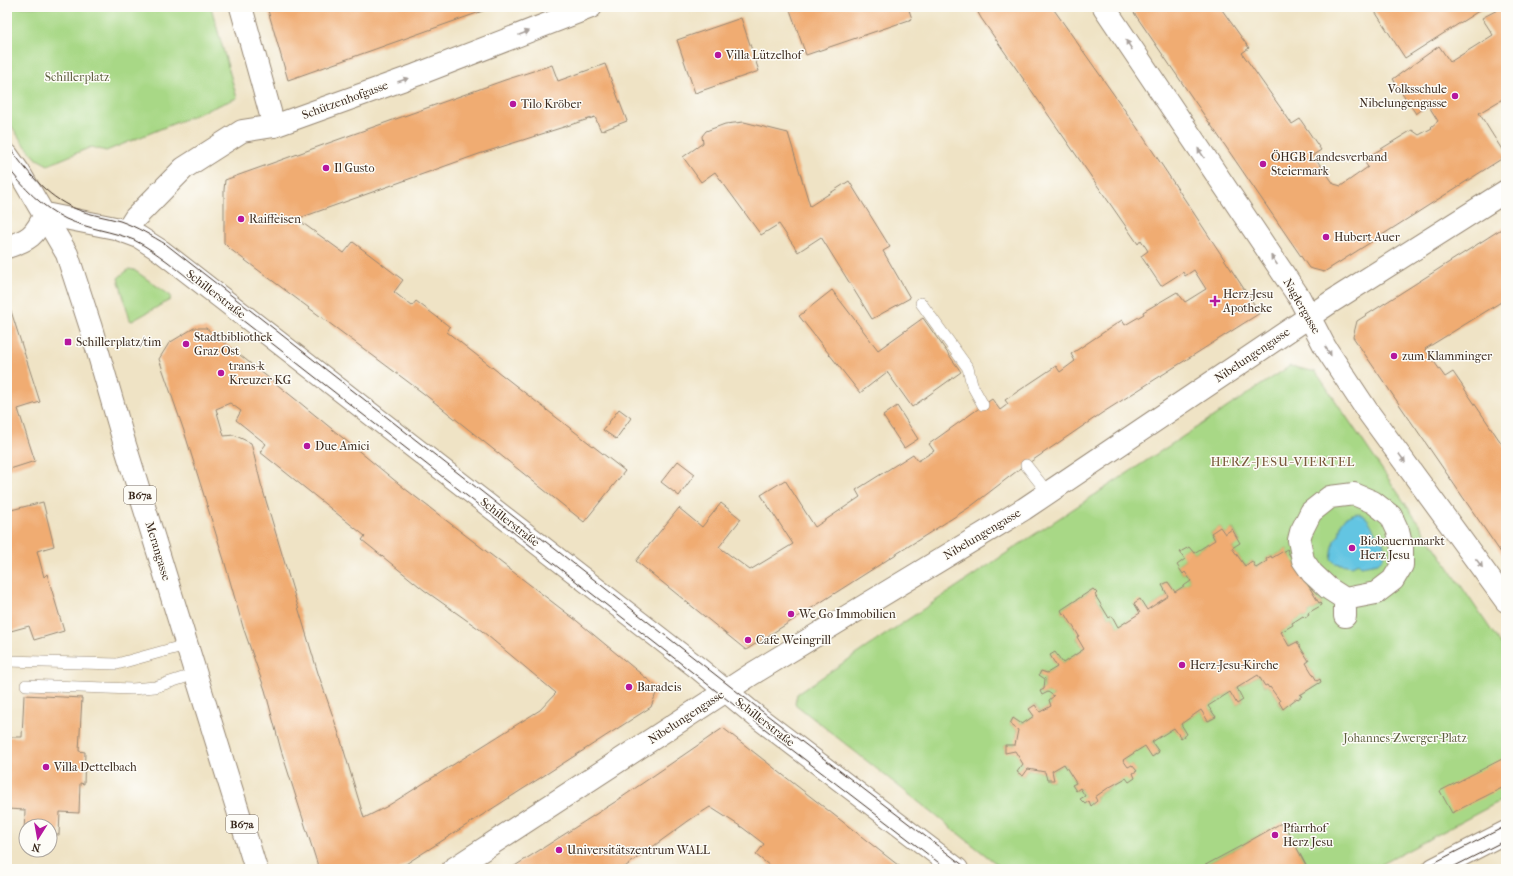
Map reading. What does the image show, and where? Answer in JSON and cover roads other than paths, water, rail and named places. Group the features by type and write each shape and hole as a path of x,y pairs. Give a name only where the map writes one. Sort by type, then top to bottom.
{"street":[{"path":"240,7 274,126"},
{"name":"Schützenhofgasse","path":"126,232 135,218 184,168 242,131 274,126 416,75 591,7"},
{"name":"Naglergasse","path":"1104,7 1299,297 1325,347 1368,412 1506,601"},
{"name":"B67a","path":"7,155 45,214"},
{"name":"Nibelungengasse","path":"453,869 726,691 1024,509 1331,302 1506,191"},
{"path":"7,247 23,242 38,229 45,214"},
{"name":"Schillerstraße","path":"45,214 105,225 126,232 139,237 167,255 726,691 762,721 957,869"},
{"name":"Merangasse","path":"45,214 67,254 79,289 186,645 256,869"},
{"path":"1355,489 1394,515 1406,565 1393,580 1376,593 1345,608 1328,588 1308,576 1299,540 1299,518 1311,512 1330,497 1355,489"},
{"path":"1434,869 1506,832"}],"lane":[{"path":"921,302 968,368 972,385 983,405"},
{"path":"1026,464 1048,493"},
{"path":"7,661 117,664 186,645"},
{"path":"26,685 132,689 155,687 195,674"}],"water":[{"path":"1356,513 1366,518 1383,542 1383,558 1378,563 1361,566 1358,563 1352,566 1335,563 1331,559 1334,540 1339,535 1341,524 1346,517"}],"tram line":[{"path":"7,144 29,173 46,190 65,204 81,211 126,223 167,245 763,712 968,869"},
{"path":"7,166 20,182 41,203 57,214 91,228 117,234 134,240 168,262 752,719 947,869"},
{"path":"1422,869 1506,826"},
{"path":"1449,869 1506,840"}],"place":[{"name":"Villa Lützelhof","path":"718,55"},
{"name":"Volksschule Nibelungengasse","path":"1455,96"},
{"name":"Tilo Kröber","path":"513,104"},
{"name":"ÖHGB Landesverband Steiermark","path":"1263,164"},
{"name":"Il Gusto","path":"326,168"},
{"name":"Raiffeisen","path":"241,219"},
{"name":"Hubert Auer","path":"1326,237"},
{"name":"Herz-Jesu Apotheke","path":"1215,301"},
{"name":"Schillerplatz/tim","path":"68,342"},
{"name":"Stadtbibliothek Graz Ost","path":"186,344"},
{"name":"zum Klamminger","path":"1394,356"},
{"name":"trans-k Kreuzer KG","path":"221,373"},
{"name":"Due Amici","path":"307,446"},
{"name":"Biobauernmarkt Herz Jesu","path":"1352,548"},
{"name":"We Go Immobilien","path":"791,614"},
{"name":"Cafe Weingrill","path":"748,640"},
{"name":"Herz-Jesu-Kirche","path":"1182,665"},
{"name":"Baradeis","path":"629,687"},
{"name":"Villa Dettelbach","path":"46,767"},
{"name":"Pfarrhof Herz Jesu","path":"1275,835"},
{"name":"Universitätszentrum WALL","path":"559,850"}],"district":[{"name":"HERZ-JESU-VIERTEL","path":"1283,461"}],"park label":[{"name":"Schillerplatz","path":"77,77"},
{"name":"Johannes-Zwerger-Platz","path":"1405,738"}]}
